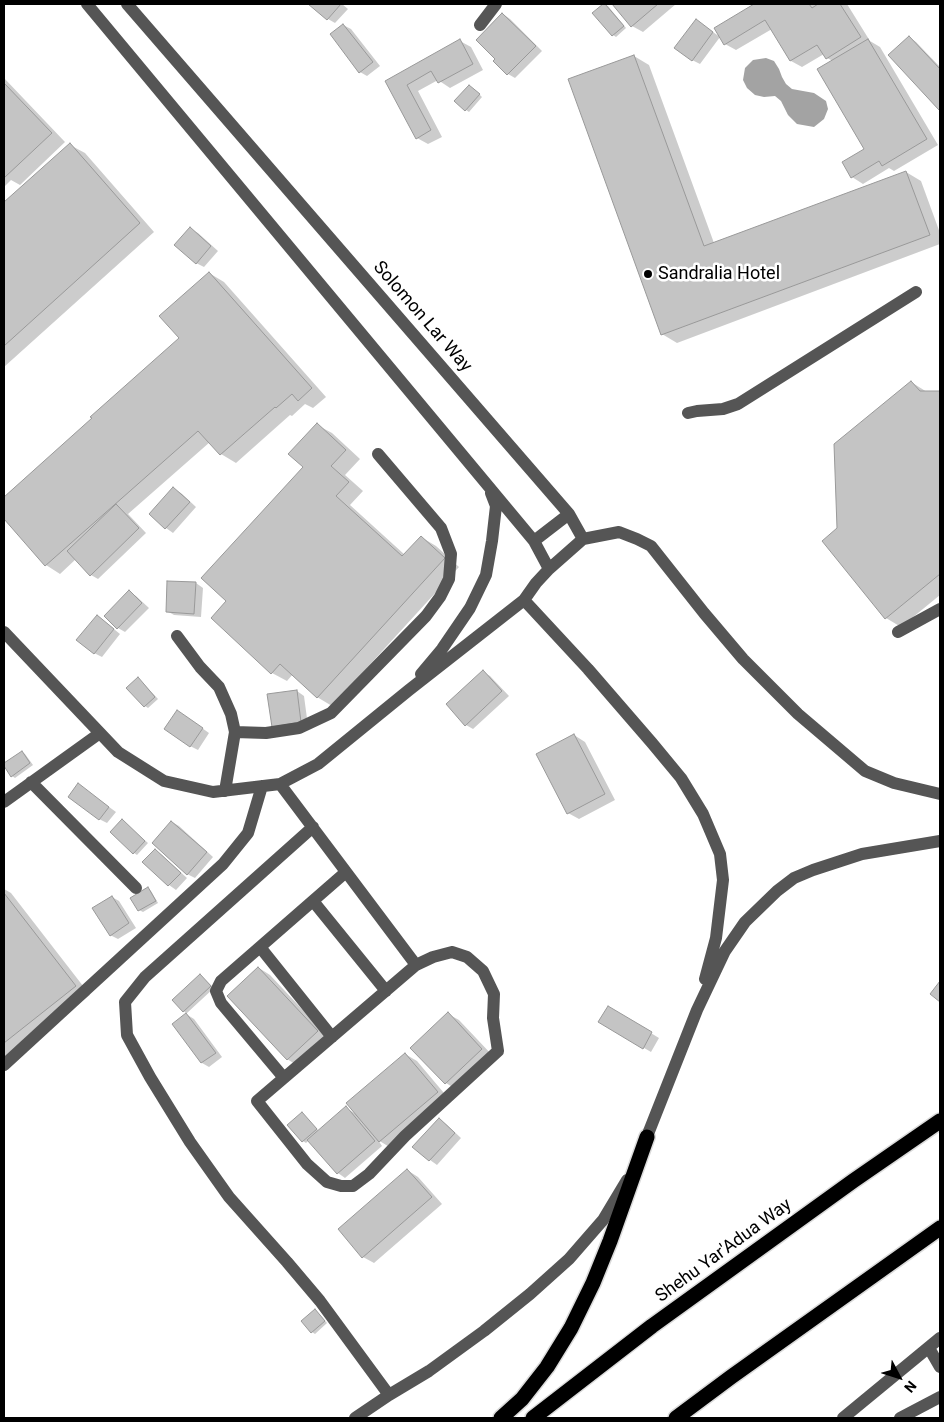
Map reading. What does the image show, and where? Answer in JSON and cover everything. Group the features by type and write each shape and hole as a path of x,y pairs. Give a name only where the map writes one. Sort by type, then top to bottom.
{"highway":[{"name":"Shehu Yar'Adua Way","path":"534,1418 652,1326 853,1181 940,1121"},
{"path":"500,1418 522,1399 547,1367 571,1328 593,1283 647,1137"},
{"path":"676,1418 730,1377 940,1228"}],"street":[{"path":"86,4 534,541 549,570"},
{"path":"131,9 145,4"},
{"path":"480,25 496,4"},
{"name":"Solomon Lar Way","path":"131,9 569,514 583,539"},
{"path":"688,413 723,409 738,404 916,292"},
{"path":"235,732 266,733 299,728 331,713 426,616 440,597 448,579 451,554 440,528 378,454"},
{"path":"409,690 470,608 486,574 496,506 487,484"},
{"path":"534,541 569,514"},
{"path":"4,632 118,752 164,781 213,792 280,784 318,764 524,600 536,583 583,539 619,532 651,546 704,613 743,658 798,714 865,771 894,783 940,794"},
{"path":"524,600 588,669 681,778 703,814 720,854 723,880 716,938 697,1010"},
{"path":"898,632 940,609"},
{"path":"177,636 200,667 219,687 231,714 235,732 225,791"},
{"path":"4,802 100,733"},
{"path":"31,782 136,888"},
{"path":"280,784 416,965"},
{"path":"4,1066 223,864 248,833 262,786"},
{"path":"313,827 145,976 125,1002 127,1035 185,1134 229,1197 320,1301 389,1395"},
{"path":"355,1418 429,1370 484,1331 569,1259 603,1220 625,1184 647,1137 697,1010 725,951 745,922 777,891 794,878 812,870 862,854 940,841"},
{"path":"284,1078 221,1003 216,991 221,981 346,872"},
{"path":"313,901 386,991"},
{"path":"260,947 332,1037"},
{"path":"452,952 467,957 483,971 494,994 493,1018 498,1051 405,1136 369,1174 353,1186 341,1186 327,1182 307,1164 257,1102 416,965 452,952"},
{"path":"843,1418 940,1338"},
{"path":"929,1348 940,1367"},
{"path":"900,1418 940,1397"}],"shaded area":[{"path":"766,58 774,61 786,84 792,89 814,93 826,101 828,109 824,119 814,127 797,124 788,115 781,101 775,96 764,97 755,95 747,88 743,80 745,68 753,60"}],"building":[{"path":"308,4 341,4 327,20"},
{"path":"603,4 624,26 612,36 592,13"},
{"path":"612,4 658,4 631,27"},
{"path":"754,4 809,4 812,8 818,4 840,4 861,37 826,59 817,45 790,61 765,20 724,45 714,28"},
{"path":"502,13 536,46 507,75 493,61 495,59 476,40"},
{"path":"696,19 713,32 692,61 674,48"},
{"path":"343,24 373,62 359,73 330,34"},
{"path":"909,36 940,69 939,110 888,55"},
{"path":"460,39 473,64 438,83 431,71 407,85 431,130 416,139 385,81"},
{"path":"868,39 927,139 882,166 879,161 851,178 842,162 864,149 817,69"},
{"path":"634,55 704,246 906,171 930,235 661,335 568,79"},
{"path":"4,83 52,133 4,178"},
{"path":"469,85 480,94 465,111 454,101"},
{"path":"70,143 140,223 4,346 4,202"},
{"path":"190,227 211,246 196,264 174,245"},
{"path":"209,272 312,388 298,401 292,394 220,455 198,431 45,566 4,519 4,497 179,338 159,316"},
{"path":"911,381 920,391 940,391 940,574 885,619 822,541 837,528 834,444"},
{"path":"317,423 346,450 331,466 349,482 336,496 402,556 421,536 445,558 317,698 280,664 271,674 211,618 226,601 201,578 303,467 288,454"},
{"path":"173,487 190,502 165,529 149,514"},
{"path":"116,504 139,528 90,576 67,551"},
{"path":"167,581 196,582 194,614 166,612"},
{"path":"129,590 142,603 117,629 104,616"},
{"path":"97,615 114,629 94,654 76,640"},
{"path":"483,670 502,691 465,726 446,704"},
{"path":"138,677 155,697 144,707 126,688"},
{"path":"297,690 301,722 272,727 267,694"},
{"path":"177,710 203,728 190,747 164,729"},
{"path":"574,734 605,794 567,814 536,754"},
{"path":"22,751 30,763 11,777 4,763"},
{"path":"78,783 109,807 99,820 68,797"},
{"path":"122,819 145,841 133,854 110,832"},
{"path":"171,821 207,852 187,875 152,843"},
{"path":"155,849 181,873 168,886 142,862"},
{"path":"148,887 156,901 138,911 130,898"},
{"path":"4,893 76,986 4,1043"},
{"path":"112,896 129,923 110,936 92,908"},
{"path":"258,967 318,1031 287,1060 227,996"},
{"path":"200,974 211,986 183,1012 172,1000"},
{"path":"940,981 940,1002 930,994"},
{"path":"608,1006 652,1032 643,1049 598,1022"},
{"path":"448,1012 482,1049 445,1084 410,1048"},
{"path":"186,1013 216,1053 201,1063 172,1024"},
{"path":"405,1053 438,1092 379,1142 346,1103"},
{"path":"346,1106 375,1141 337,1174 307,1140"},
{"path":"302,1112 317,1129 302,1142 287,1125"},
{"path":"439,1118 455,1133 429,1161 412,1147"},
{"path":"407,1169 432,1197 362,1258 338,1229"},
{"path":"315,1309 325,1321 311,1333 301,1321"}],"place":[{"name":"Sandralia Hotel","path":"648,274"}]}
